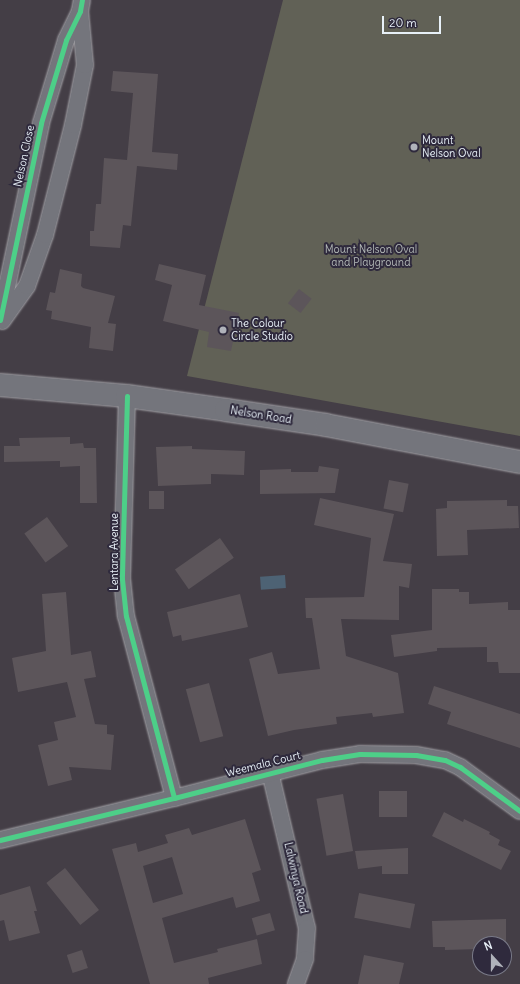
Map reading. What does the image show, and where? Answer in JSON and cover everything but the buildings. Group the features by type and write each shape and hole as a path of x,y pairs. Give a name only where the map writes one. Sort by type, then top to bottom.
{"main road":[{"name":"Nelson Road","path":"0,385 127,396 326,425 520,462"}],"street":[{"name":"Nelson Close","path":"0,320 41,123 66,40 81,5"},
{"name":"Nelson Close","path":"0,324 27,286 45,235 73,125 85,65 81,5"},
{"name":"Lentara Avenue","path":"127,396 122,579 126,616 174,798"},
{"name":"Weemala Court","path":"0,840 174,798 270,772 322,760 360,754 430,756 446,760 460,767 520,811"},
{"name":"Lalwinya Road","path":"270,772 307,928 305,959 296,984"}],"green space":[{"name":"Mount Nelson Oval and Playground","path":"283,0 520,0 520,436 187,376"}],"water":[{"path":"285,575 286,588 261,590 260,577"}],"cycle path":[{"path":"0,320 41,123 66,40 80,11 82,0"},
{"path":"127,396 122,579 126,616 174,798"},
{"path":"0,840 322,760 360,754 416,755 445,760 460,767 520,811"}],"place":[{"name":"Mount Nelson Oval","path":"414,147"},
{"name":"The Colour Circle Studio","path":"223,330"}]}
